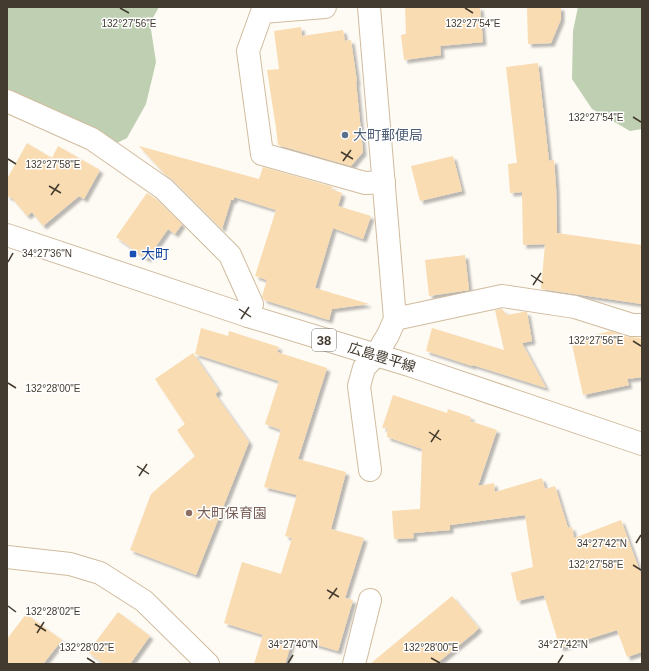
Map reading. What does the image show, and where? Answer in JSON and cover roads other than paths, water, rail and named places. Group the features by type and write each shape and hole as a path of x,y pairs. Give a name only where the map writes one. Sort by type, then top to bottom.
{"street":[{"path":"325,7 262,12 248,51 262,154 365,183 384,182"},
{"path":"369,7 395,319 388,335 376,355 364,368 359,386 370,470"},
{"path":"7,101 92,139 164,189 230,255 252,304 248,316"},
{"name":"広島豊平線","path":"7,235 248,316 409,365 642,444"},
{"path":"395,319 502,296 575,308 632,325 642,325"},
{"path":"7,557 70,564 100,573 144,601 208,664"},
{"path":"354,664 370,600"}],"place":[{"name":"大町郵便局","path":"345,135"},
{"name":"大町","path":"133,254"},
{"name":"大町保育園","path":"189,513"}]}
